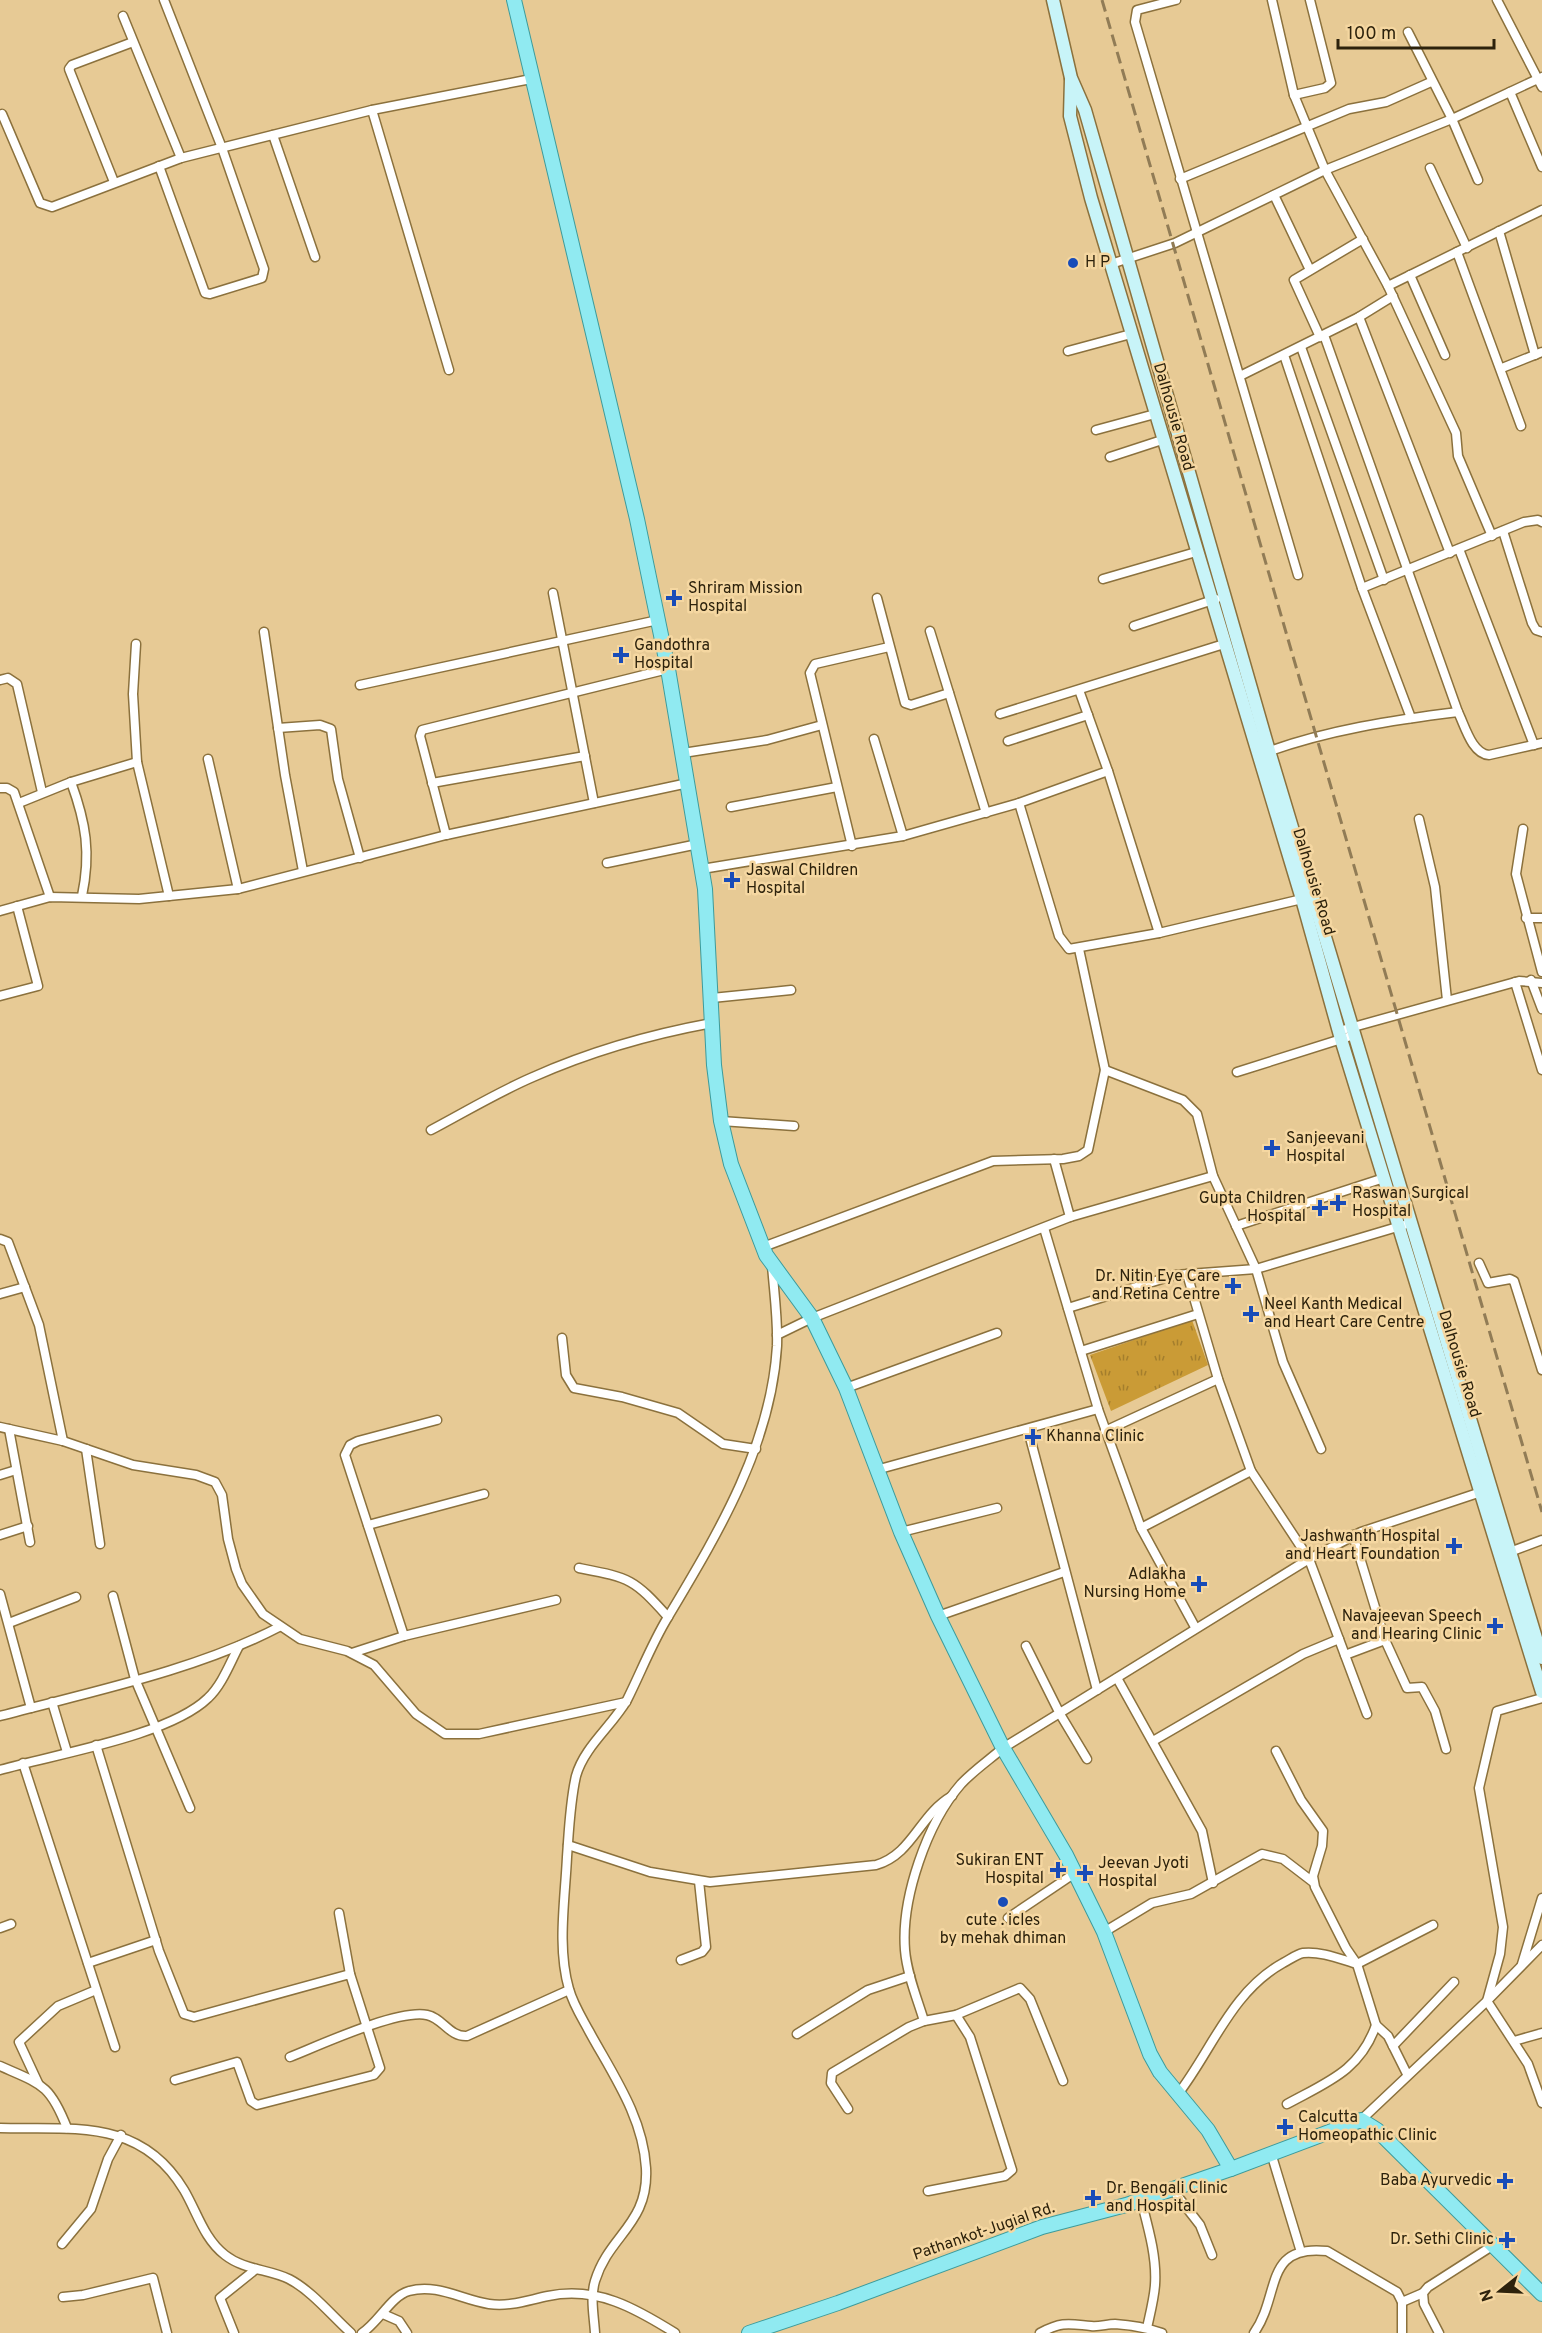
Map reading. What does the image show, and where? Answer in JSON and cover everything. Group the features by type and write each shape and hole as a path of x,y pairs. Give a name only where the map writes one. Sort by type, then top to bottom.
{"main road":[{"path":"514,0 637,519 668,669 702,869 721,1121 731,1164 771,1264 812,1318 846,1388 876,1470 938,1616 1003,1748 1075,1873 1104,1932 1150,2054 1178,2094 1208,2130 1231,2169"},
{"path":"1361,2120 1377,2130 1542,2294"},
{"name":"Pathankot-Jugial Rd.","path":"749,2333 838,2304 1042,2227 1141,2200 1361,2120"}],"street":[{"path":"159,166 203,290 210,294 257,280 264,272 222,148 164,0"},
{"name":"Dalhousie Road","path":"1053,0 1071,78 1085,110 1126,260 1225,596 1302,899 1411,1223 1542,1692"},
{"path":"1176,0 1162,1 1137,10 1134,16 1196,234 1298,575"},
{"path":"1272,0 1294,96 1325,170 1393,296 1456,433 1458,456 1492,536"},
{"path":"1294,96 1325,88 1331,83 1310,0"},
{"path":"1111,264 1196,234 1325,170 1541,81 1497,0"},
{"path":"123,16 181,158"},
{"path":"1408,33 1431,82 1452,119 1478,180"},
{"path":"114,182 69,69 72,65 133,42"},
{"name":"Dalhousie Road","path":"1071,78 1070,116 1162,440 1224,644 1264,754 1346,1033 1399,1227 1486,1491"},
{"path":"2,114 43,205 52,207 181,158 372,110 531,79"},
{"path":"1180,179 1349,109 1386,102 1431,82"},
{"path":"1510,92 1542,167"},
{"path":"372,110 449,370"},
{"path":"273,135 315,257"},
{"path":"1430,168 1467,248"},
{"path":"1274,195 1310,270"},
{"path":"1388,286 1542,210"},
{"path":"1500,231 1539,353 1502,368"},
{"path":"1363,239 1297,276 1294,282 1322,336 1458,712 1475,747 1482,755 1538,744 1459,549"},
{"path":"1457,252 1502,368 1521,426"},
{"path":"1410,275 1446,355"},
{"path":"1240,376 1359,317 1393,296"},
{"path":"1359,317 1450,553"},
{"path":"1068,351 1131,334"},
{"path":"1301,347 1384,580"},
{"path":"1284,355 1362,588 1411,718"},
{"path":"1096,430 1155,414"},
{"path":"1110,457 1162,440"},
{"path":"1362,588 1532,520 1542,522"},
{"path":"1503,531 1532,623 1536,630 1542,632"},
{"path":"1103,579 1196,552"},
{"path":"553,593 594,803"},
{"path":"1134,626 1225,596"},
{"path":"877,598 906,705 949,693"},
{"path":"360,685 658,620"},
{"path":"930,631 987,813"},
{"path":"264,632 303,871"},
{"path":"136,644 133,694 137,762 169,896"},
{"path":"1000,714 1224,644"},
{"path":"852,846 810,677 813,666 889,647"},
{"path":"446,835 420,736 422,730 668,669"},
{"path":"0,680 8,678 17,684 42,792"},
{"path":"1079,690 1108,771 1159,933"},
{"path":"1264,754 1317,736 1411,718 1458,712"},
{"path":"1008,741 1088,715"},
{"path":"278,728 320,725 331,729 339,778 360,858"},
{"path":"683,753 767,740 822,725"},
{"path":"874,739 903,837"},
{"path":"432,783 585,756"},
{"path":"208,759 238,889"},
{"path":"19,803 42,792 137,762"},
{"path":"702,869 903,837 1019,803 1108,771"},
{"path":"71,782 81,809 88,846 88,866 82,896"},
{"path":"0,911 50,897 139,899 238,889 446,835 688,783"},
{"path":"731,807 837,787"},
{"path":"0,788 11,789 19,803 50,897"},
{"path":"1019,803 1062,941 1069,949 1159,933 1302,899"},
{"path":"1419,819 1436,895 1447,1000"},
{"path":"1523,829 1516,874 1542,972"},
{"path":"607,863 698,844"},
{"path":"0,996 38,986 17,906"},
{"path":"1526,918 1542,918"},
{"path":"763,1246 993,1161 1079,1156 1090,1148 1105,1070 1079,949"},
{"path":"1237,1072 1447,1000 1515,982 1531,980 1542,983"},
{"path":"1531,980 1542,1009"},
{"path":"1515,982 1542,1070"},
{"path":"711,998 791,990"},
{"path":"431,1130 533,1077 645,1038 712,1023"},
{"path":"1105,1070 1190,1105 1199,1119 1213,1176 1256,1269 1283,1362 1321,1449"},
{"path":"721,1121 794,1126"},
{"path":"1054,1159 1070,1217"},
{"path":"777,1335 812,1318 1070,1217 1213,1176"},
{"path":"1236,1226 1384,1178"},
{"path":"1068,1308 1166,1277 1256,1269 1411,1223"},
{"path":"1044,1228 1105,1431 1141,1528 1195,1627"},
{"path":"0,1239 8,1242 39,1325 63,1441"},
{"path":"1479,1263 1488,1283 1510,1279 1514,1281 1542,1370"},
{"path":"595,2333 593,2294 603,2264 640,2209 645,2197 646,2170 644,2144 637,2118 569,1990 563,1953 573,1794 579,1767 626,1702 668,1617 705,1557 756,1449 768,1408 777,1335 771,1264"},
{"path":"1187,1274 1218,1379 1251,1472 1309,1559 1367,1714"},
{"path":"0,1294 25,1287"},
{"path":"1081,1351 1197,1314"},
{"path":"846,1388 997,1333"},
{"path":"562,1338 566,1375 574,1388 622,1397 678,1413 723,1444 756,1449"},
{"path":"1105,1431 1218,1379"},
{"path":"876,1470 1098,1409"},
{"path":"404,1636 346,1461 346,1450 358,1441 437,1419"},
{"path":"30,1542 5,1428 63,1441 134,1465 196,1475 214,1482 222,1495 228,1539 242,1584 263,1614 300,1639 352,1653 374,1665 416,1714 446,1734 479,1734 626,1702"},
{"path":"1028,1430 1096,1690"},
{"path":"86,1449 100,1544"},
{"path":"0,1475 16,1470"},
{"path":"1141,1528 1251,1472"},
{"path":"568,1845 650,1872 699,1881 730,1882 886,1862 896,1857 933,1810 952,1796 976,1770 1003,1748 1195,1627 1309,1559 1353,1536 1486,1491"},
{"path":"368,1525 483,1494"},
{"path":"902,1532 997,1508"},
{"path":"0,1534 28,1526"},
{"path":"1353,1536 1385,1640 1407,1688 1422,1687 1436,1711 1446,1749"},
{"path":"1504,1554 1542,1540"},
{"name":"Dalhousie Road","path":"1504,1554 1542,1658"},
{"path":"579,1568 616,1575 637,1584 668,1617"},
{"path":"938,1616 1064,1572"},
{"path":"0,1594 32,1708"},
{"path":"113,1596 135,1679 157,1726 190,1808"},
{"path":"9,1623 76,1597"},
{"path":"352,1653 404,1636 556,1600"},
{"path":"0,1716 135,1679 239,1646 279,1626"},
{"path":"1153,1741 1302,1654 1339,1639"},
{"path":"1345,1655 1385,1640"},
{"path":"0,1770 96,1745 157,1726 190,1711 210,1696 239,1646"},
{"path":"1026,1646 1060,1714 1087,1759"},
{"path":"1117,1678 1202,1831 1213,1882"},
{"path":"1542,1698 1497,1711 1481,1775 1480,1798 1503,1927 1500,1954 1487,2001 1528,2064 1542,2103"},
{"path":"51,1702 67,1752"},
{"path":"96,1745 156,1940 179,2005 188,2016 194,2017 350,1974"},
{"path":"1276,1751 1301,1800 1323,1831 1313,1882"},
{"path":"23,1763 115,2048"},
{"path":"924,2021 906,1960 905,1935 915,1872 924,1847 952,1796"},
{"path":"1104,1932 1152,1903 1183,1897 1262,1854 1283,1859 1313,1882 1342,1941 1357,1964 1376,2025 1388,2036 1407,2074"},
{"path":"1008,1918 1075,1873"},
{"path":"681,1960 702,1952 706,1947 699,1881"},
{"path":"1522,1964 1542,1898"},
{"path":"175,2080 237,2062 251,2101 257,2105 374,2075 380,2068 350,1974 339,1913"},
{"path":"0,1928 11,1923"},
{"path":"1178,2094 1198,2067 1225,2019 1250,1989 1274,1968 1302,1953 1325,1955 1357,1964 1432,1925"},
{"path":"88,1963 156,1940"},
{"path":"1361,2120 1541,1948"},
{"path":"797,2034 868,1990 910,1976"},
{"path":"1393,2046 1454,1982"},
{"path":"848,2109 831,2083 832,2073 909,2027 924,2021 956,2015 1020,1988 1030,1999 1063,2081"},
{"path":"38,2083 19,2042 58,2006 96,1990"},
{"path":"290,2057 368,2028 414,2015 428,2015 456,2036 467,2036 569,1990"},
{"path":"928,2191 1005,2176 1012,2170 970,2037 956,2015"},
{"path":"1287,2104 1335,2078 1354,2064 1367,2048 1376,2025"},
{"path":"1514,2041 1542,2033"},
{"path":"0,2066 38,2083 51,2094 67,2128"},
{"path":"0,2128 67,2128 114,2132 136,2142 177,2179 215,2246 235,2262 283,2277 300,2287 351,2333"},
{"path":"63,2244 91,2209 108,2159 120,2136"},
{"path":"1271,2153 1301,2252"},
{"path":"1172,2189 1200,2224 1212,2254"},
{"path":"1141,2200 1152,2244 1155,2268 1155,2285 1147,2328"},
{"path":"1402,2302 1423,2293 1428,2287 1492,2246"},
{"path":"1254,2333 1268,2308 1279,2266 1301,2252 1327,2251 1397,2292 1402,2302 1402,2333"},
{"path":"234,2333 220,2298 256,2269"},
{"path":"63,2297 83,2295 153,2278 167,2333"},
{"path":"362,2333 404,2293 427,2288 488,2304 508,2305 548,2296 593,2294 630,2306 675,2333"},
{"path":"1423,2293 1424,2304 1439,2333"},
{"path":"383,2314 399,2321 407,2333"},
{"path":"1041,2333 1071,2323 1091,2330 1118,2324 1147,2328 1162,2333"}],"green space":[{"path":"1192,1320 1208,1365 1111,1411 1090,1355"}],"railway":[{"path":"1102,0 1542,1512"}],"place":[{"name":"H P","path":"1073,263"},
{"name":"Shriram Mission Hospital","path":"674,598"},
{"name":"Gandothra Hospital","path":"621,655"},
{"name":"Jaswal Children Hospital","path":"732,880"},
{"name":"Sanjeevani Hospital","path":"1272,1148"},
{"name":"Raswan Surgical Hospital","path":"1338,1203"},
{"name":"Gupta Children Hospital","path":"1320,1208"},
{"name":"Dr. Nitin Eye Care and Retina Centre","path":"1233,1286"},
{"name":"Neel Kanth Medical and Heart Care Centre","path":"1251,1314"},
{"name":"Khanna Clinic","path":"1033,1437"},
{"name":"Jashwanth Hospital and Heart Foundation","path":"1454,1546"},
{"name":"Adlakha Nursing Home","path":"1199,1584"},
{"name":"Navajeevan Speech and Hearing Clinic","path":"1495,1626"},
{"name":"Sukiran ENT Hospital","path":"1058,1870"},
{"name":"Jeevan Jyoti Hospital","path":"1085,1873"},
{"name":"cute . icles by mehak dhiman","path":"1003,1902"},
{"name":"Calcutta Homeopathic Clinic","path":"1285,2127"},
{"name":"Baba Ayurvedic","path":"1505,2181"},
{"name":"Dr. Bengali Clinic and Hospital","path":"1093,2198"},
{"name":"Dr. Sethi Clinic","path":"1507,2240"}]}
